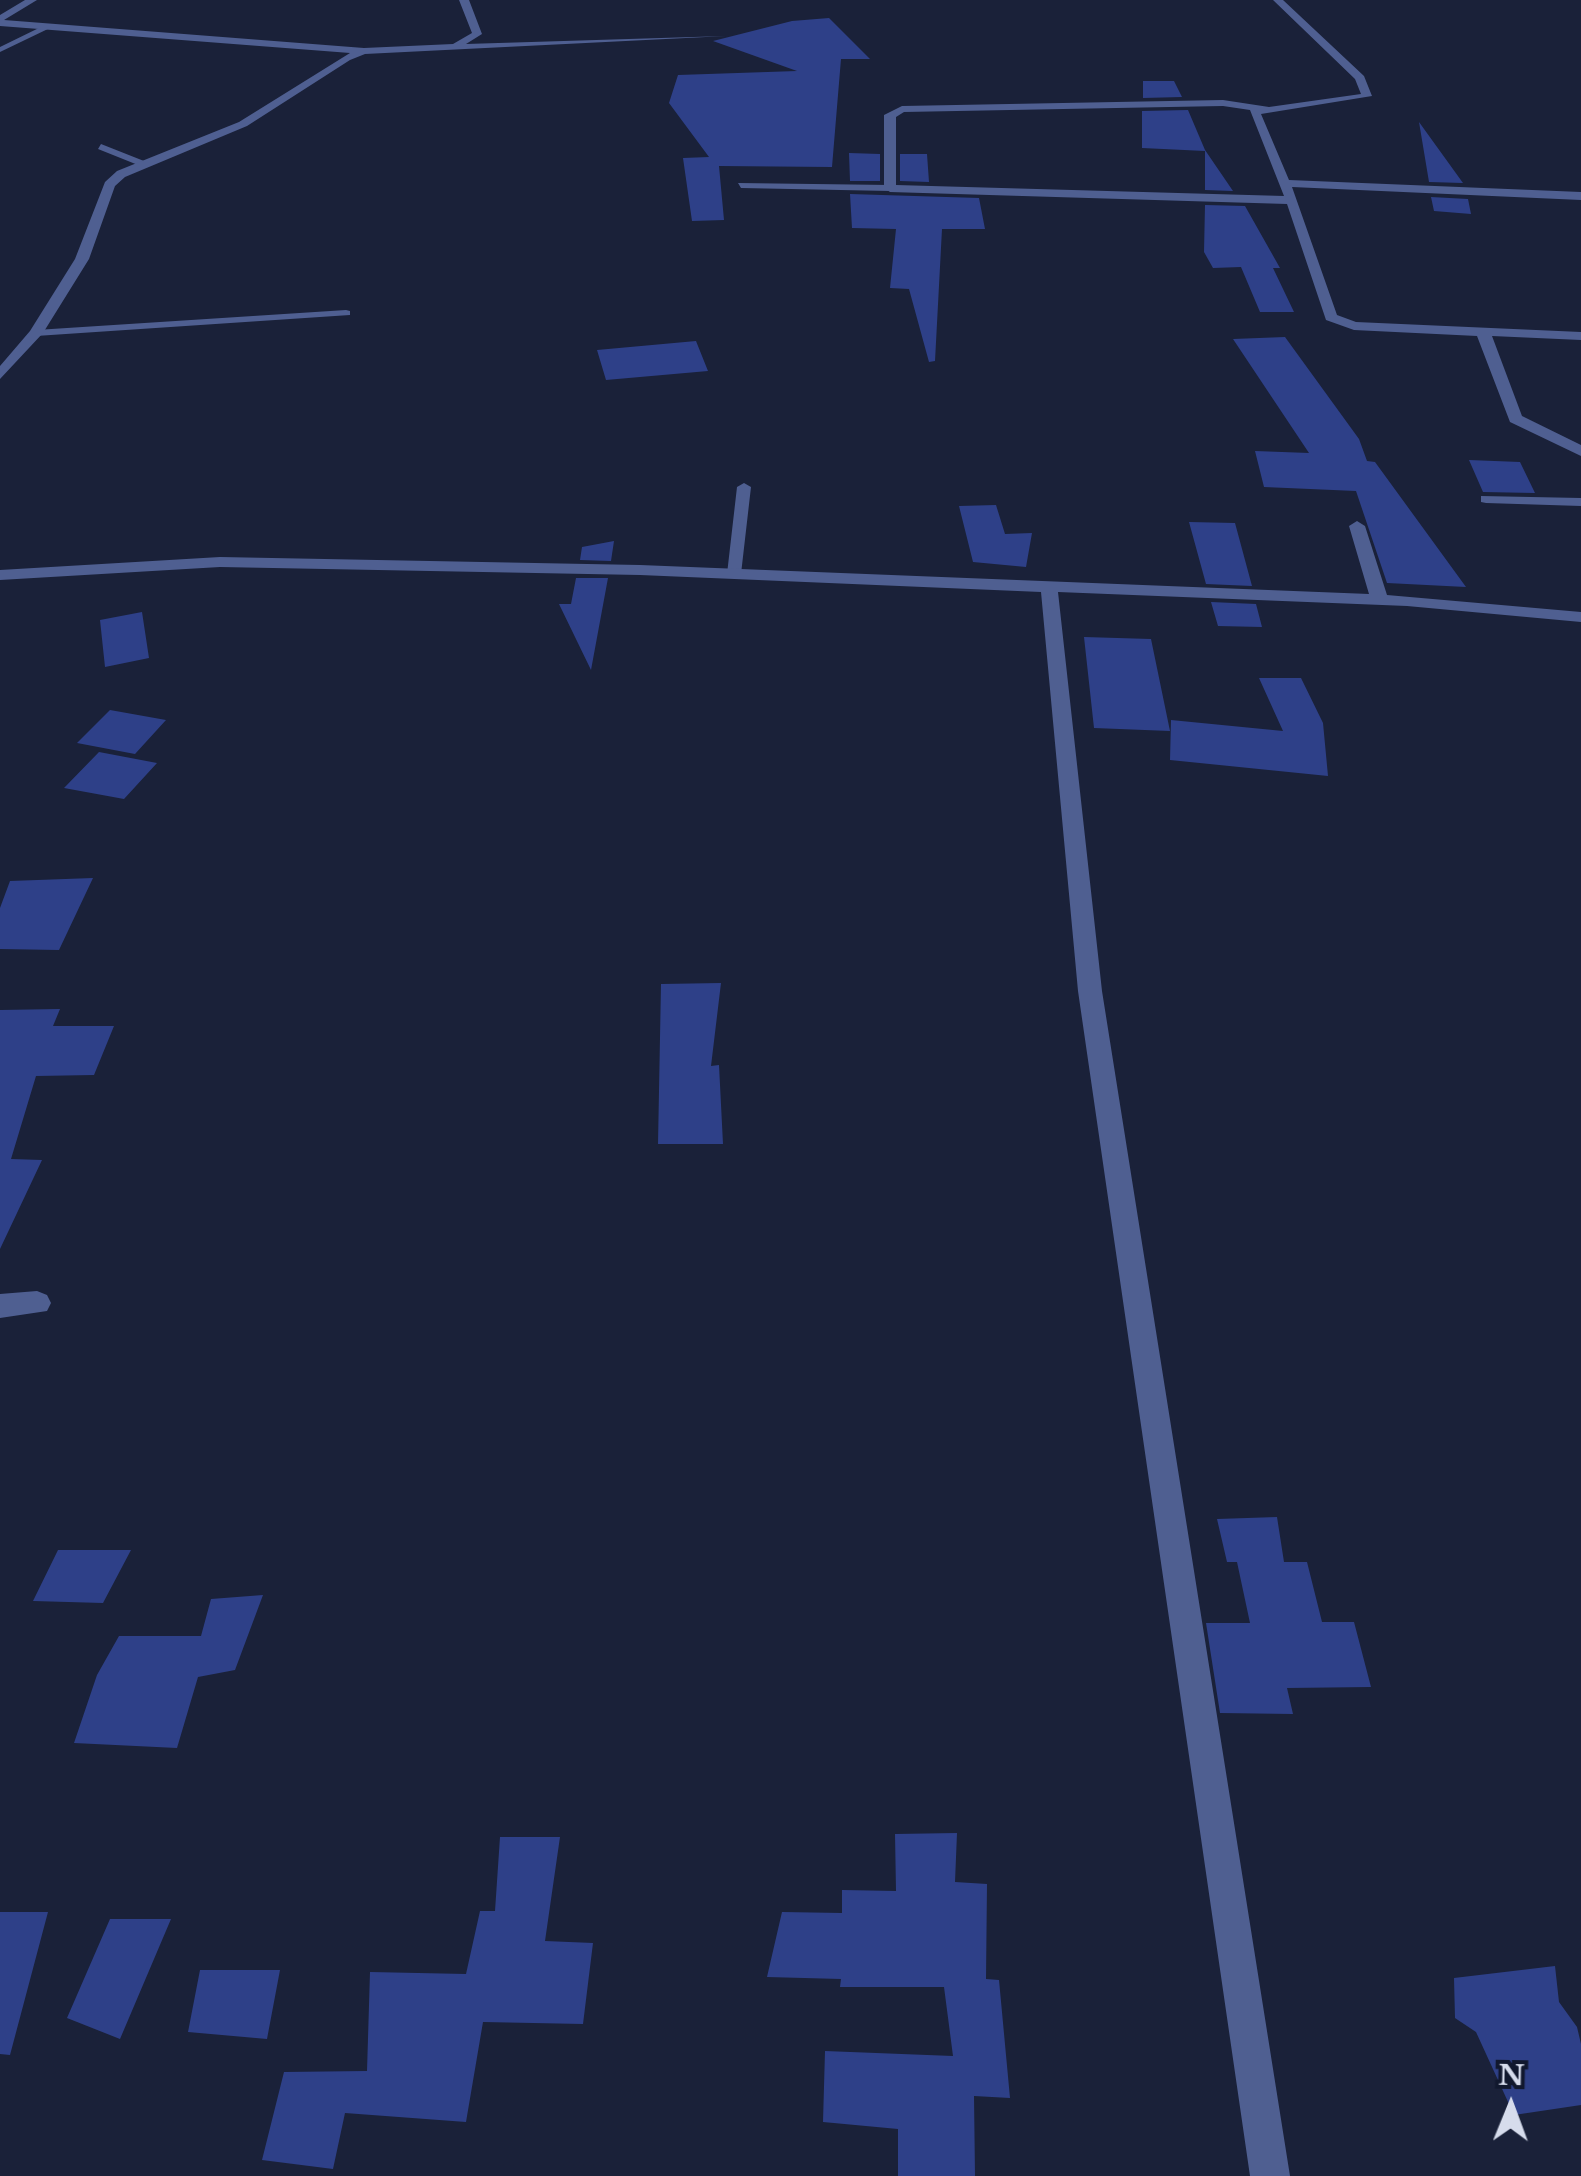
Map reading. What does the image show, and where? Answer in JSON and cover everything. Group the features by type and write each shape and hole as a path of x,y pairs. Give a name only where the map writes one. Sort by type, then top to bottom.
{"street":[{"path":"0,22 32,0"},
{"path":"458,44 476,34 464,0"},
{"path":"1278,0 1360,78 1367,96 1254,112 1292,200 1331,317 1339,323 1581,336"},
{"path":"0,22 364,51 458,44 722,36"},
{"path":"0,375 36,333 82,259 109,185 142,163 243,124 346,58 364,51"},
{"path":"1265,109 1223,104 902,110 890,115 890,188 1292,200"},
{"path":"1285,183 1581,196"},
{"path":"1484,332 1515,418 1581,450"},
{"path":"1357,526 1380,600"},
{"path":"0,574 220,562 734,574 1380,600 1581,617"},
{"path":"1049,587 1090,991 1270,2176"},
{"path":"0,1306 36,1303"}],"lane":[{"path":"0,50 48,27"},
{"path":"101,148 142,163"},
{"path":"741,184 890,188"},
{"path":"36,333 346,314"},
{"path":"734,574 744,487"},
{"path":"1486,499 1581,502"}],"building":[{"path":"829,18 870,59 841,59 832,167 719,166 724,220 692,221 683,158 709,157 669,103 678,75 797,71 713,41 792,21"},
{"path":"1143,81 1174,81 1182,97 1143,98"},
{"path":"1188,110 1205,150 1233,191 1205,190 1205,151 1142,148 1142,111"},
{"path":"1419,122 1463,183 1429,182"},
{"path":"849,153 880,154 880,181 850,181"},
{"path":"900,154 927,154 929,182 900,181"},
{"path":"850,194 979,198 985,229 942,229 935,361 929,362 909,289 890,288 896,229 852,228"},
{"path":"1431,197 1468,199 1471,214 1434,211"},
{"path":"1205,205 1245,206 1280,268 1273,268 1294,312 1260,312 1241,267 1213,268 1204,252"},
{"path":"1285,337 1359,439 1367,461 1375,462 1466,587 1387,583 1356,491 1264,487 1255,451 1309,453 1233,339"},
{"path":"696,341 708,371 606,380 597,350"},
{"path":"1469,460 1520,462 1535,493 1483,492"},
{"path":"996,505 1005,534 1032,533 1026,567 973,562 959,506"},
{"path":"1189,522 1235,523 1252,586 1206,584"},
{"path":"614,541 611,561 580,560 582,547"},
{"path":"576,578 608,578 591,670 559,604 571,604"},
{"path":"1211,602 1256,604 1262,627 1218,626"},
{"path":"142,612 149,658 105,667 100,620"},
{"path":"1084,637 1151,639 1170,731 1094,728"},
{"path":"1259,678 1301,678 1323,723 1328,776 1170,760 1171,720 1283,731"},
{"path":"110,710 166,720 135,754 77,743"},
{"path":"99,752 157,763 124,799 64,788"},
{"path":"93,878 59,950 0,949 0,908 10,881"},
{"path":"721,983 711,1066 719,1065 723,1144 658,1144 661,984"},
{"path":"60,1009 53,1026 114,1026 94,1075 36,1076 11,1159 42,1160 0,1249 0,1010"},
{"path":"1277,1517 1284,1562 1307,1562 1322,1622 1354,1622 1371,1687 1287,1688 1293,1714 1220,1713 1206,1623 1250,1623 1237,1562 1227,1562 1217,1519"},
{"path":"58,1550 131,1550 103,1603 33,1601"},
{"path":"263,1595 235,1670 198,1677 177,1748 74,1743 97,1675 119,1636 201,1636 211,1599"},
{"path":"957,1833 955,1882 987,1884 986,1979 999,1980 1010,2098 974,2096 975,2176 898,2176 898,2129 823,2122 825,2051 953,2056 944,1987 840,1987 841,1979 767,1977 782,1912 842,1913 842,1890 896,1891 895,1834"},
{"path":"500,1837 560,1837 545,1941 593,1943 583,2024 483,2022 466,2122 345,2113 333,2169 262,2160 284,2072 367,2071 370,1972 466,1974 480,1911 495,1911"},
{"path":"0,1912 48,1912 10,2055 0,2054"},
{"path":"110,1919 171,1919 120,2039 67,2018"},
{"path":"1555,1966 1559,2002 1577,2027 1581,2044 1581,2105 1514,2115 1476,2032 1455,2018 1454,1978"},
{"path":"200,1970 280,1970 267,2039 188,2032"}]}
